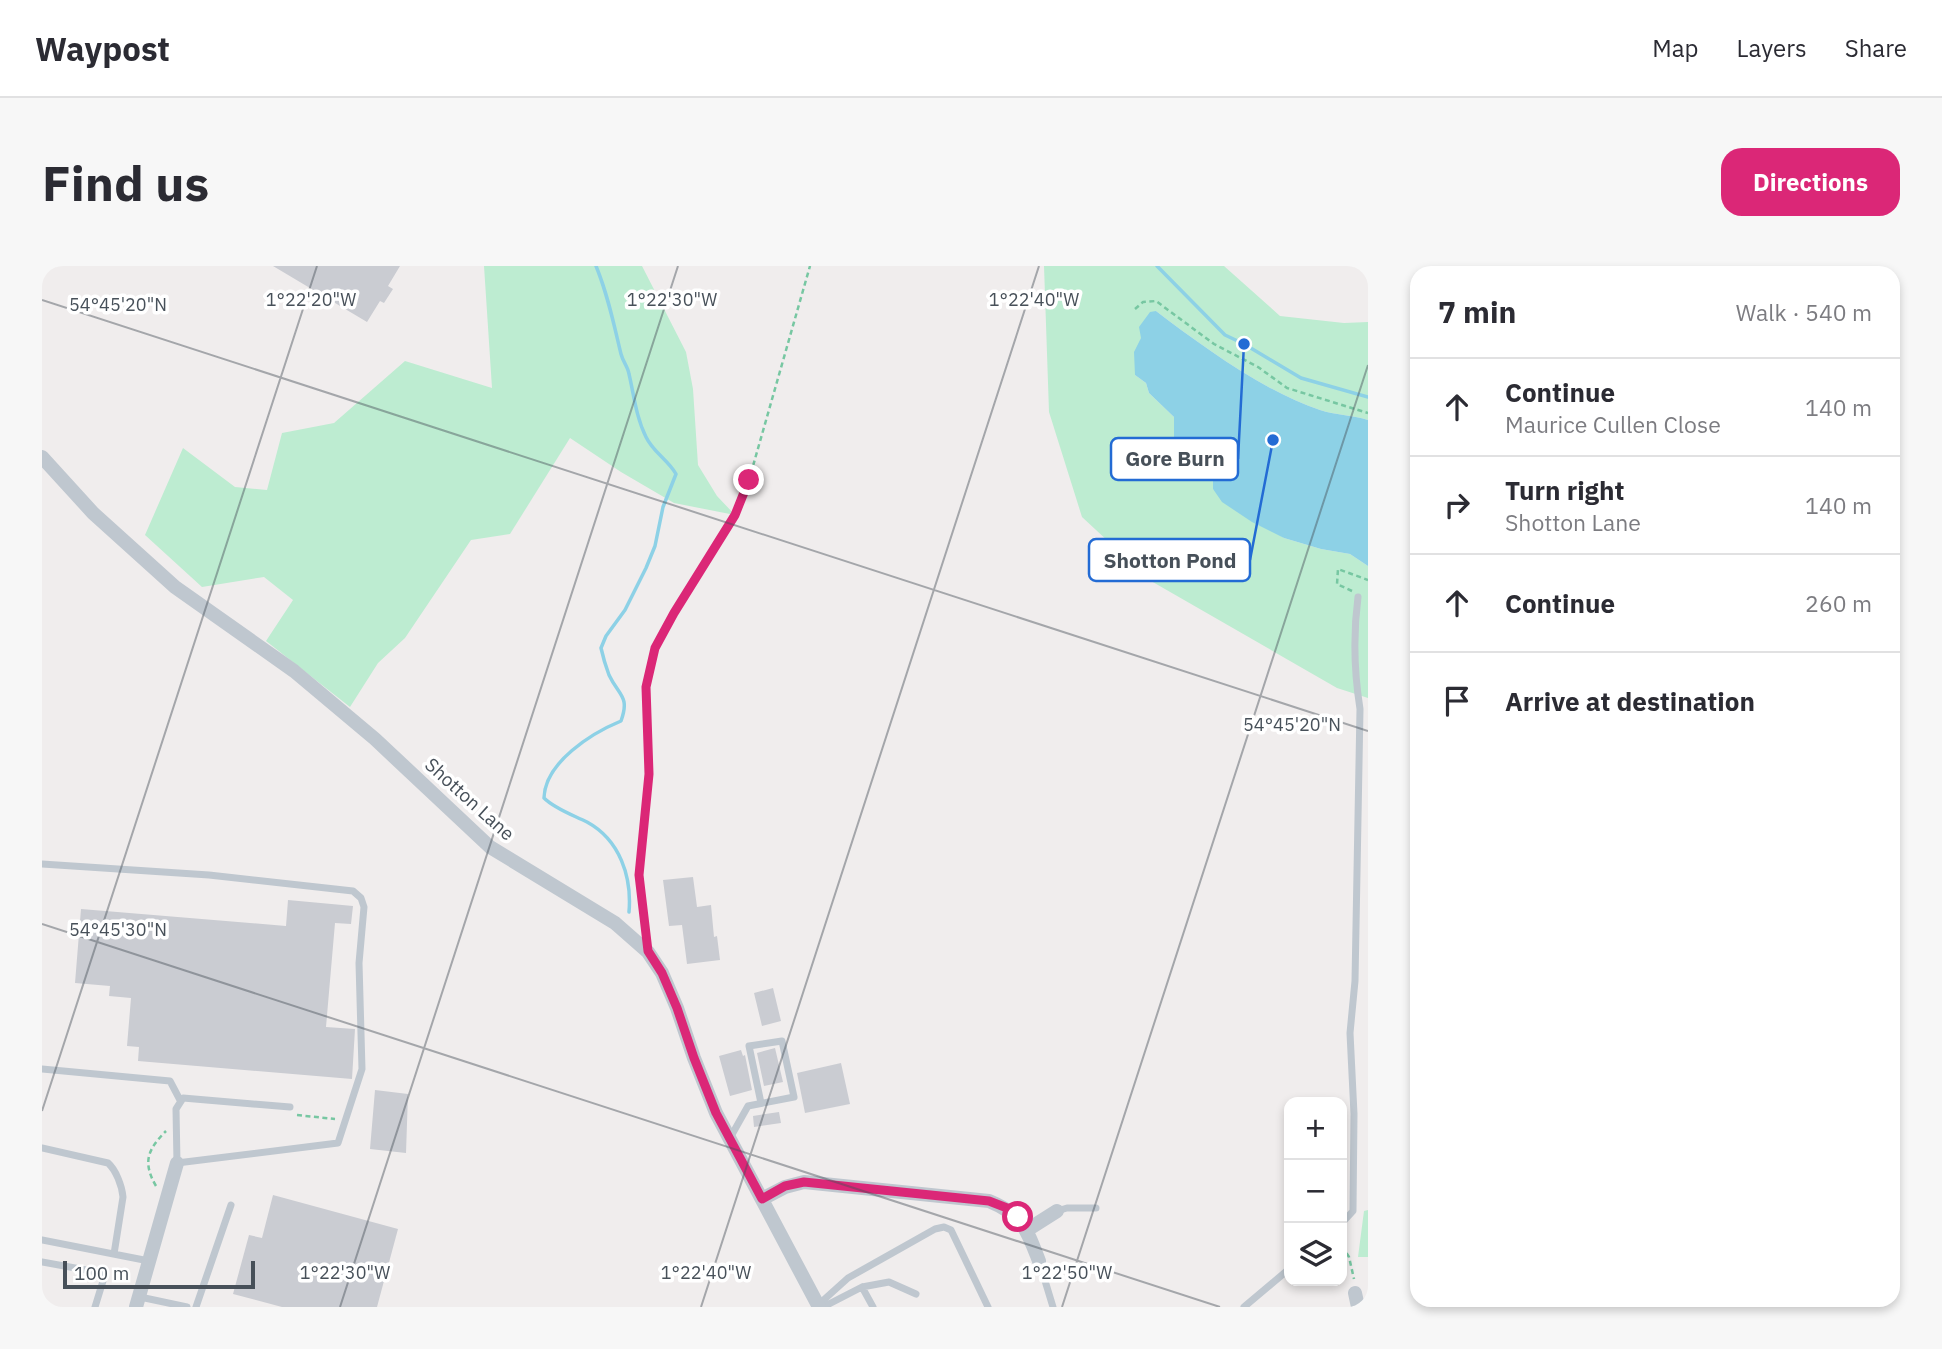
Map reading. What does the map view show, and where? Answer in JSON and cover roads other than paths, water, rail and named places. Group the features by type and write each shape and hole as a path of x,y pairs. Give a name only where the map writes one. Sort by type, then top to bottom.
{"street":[{"name":"Shotton Lane","path":"42,457 93,513 175,587 294,671 376,739 490,847 615,923 648,951 662,973 677,1008 716,1113 820,1306"},
{"path":"138,1302 177,1163"},
{"path":"762,1199 785,1186 804,1182 989,1201 1007,1208 1018,1217 1027,1230 1040,1261"},
{"path":"1027,1230 1057,1211"}],"lane":[{"path":"1347,1218 1353,1211 1354,1114 1350,1033 1355,981 1360,709 1355,677 1353,630 1358,597"},
{"path":"42,864 209,875 353,891 361,898 365,907 359,963 362,1069 338,1143 177,1163 176,1109 180,1100 186,1098 290,1107"},
{"path":"730,1139 748,1105 761,1103 794,1097 782,1041 749,1046 761,1103"},
{"path":"42,1069 170,1081 180,1100"},
{"path":"42,1148 108,1163 114,1168 123,1197 114,1254"},
{"path":"196,1307 232,1205"},
{"path":"1057,1211 1067,1208 1096,1208"},
{"path":"820,1306 848,1278 935,1228 944,1227 951,1230 988,1307"},
{"path":"42,1240 149,1261"},
{"path":"1040,1261 1040,1270 1053,1307"},
{"path":"42,1262 102,1275 103,1281 95,1307"},
{"path":"1244,1307 1284,1273"},
{"path":"820,1306 862,1287 889,1282 916,1294"},
{"path":"862,1287 873,1307"},
{"path":"138,1302 187,1307"}],"water":[{"path":"1156,311 1214,353 1278,392 1320,410 1368,420 1368,566 1350,554 1284,538 1252,522 1222,502 1213,489 1213,469 1207,456 1180,453 1181,442 1174,437 1174,417 1149,393 1146,383 1135,375 1134,352 1141,338 1139,327 1150,312"}],"waterway":[{"path":"596,266 643,429 649,442 676,474 663,507 655,546 646,568 625,610 606,636 601,648 609,675 624,701 621,721 572,750 552,772 544,798 559,809 587,822 616,849 626,873 629,912"},
{"path":"1157,266 1225,335 1301,378 1368,397"}],"place":[{"name":"Gore Burn","path":"1244,344"},
{"name":"Shotton Pond","path":"1273,440"}]}
